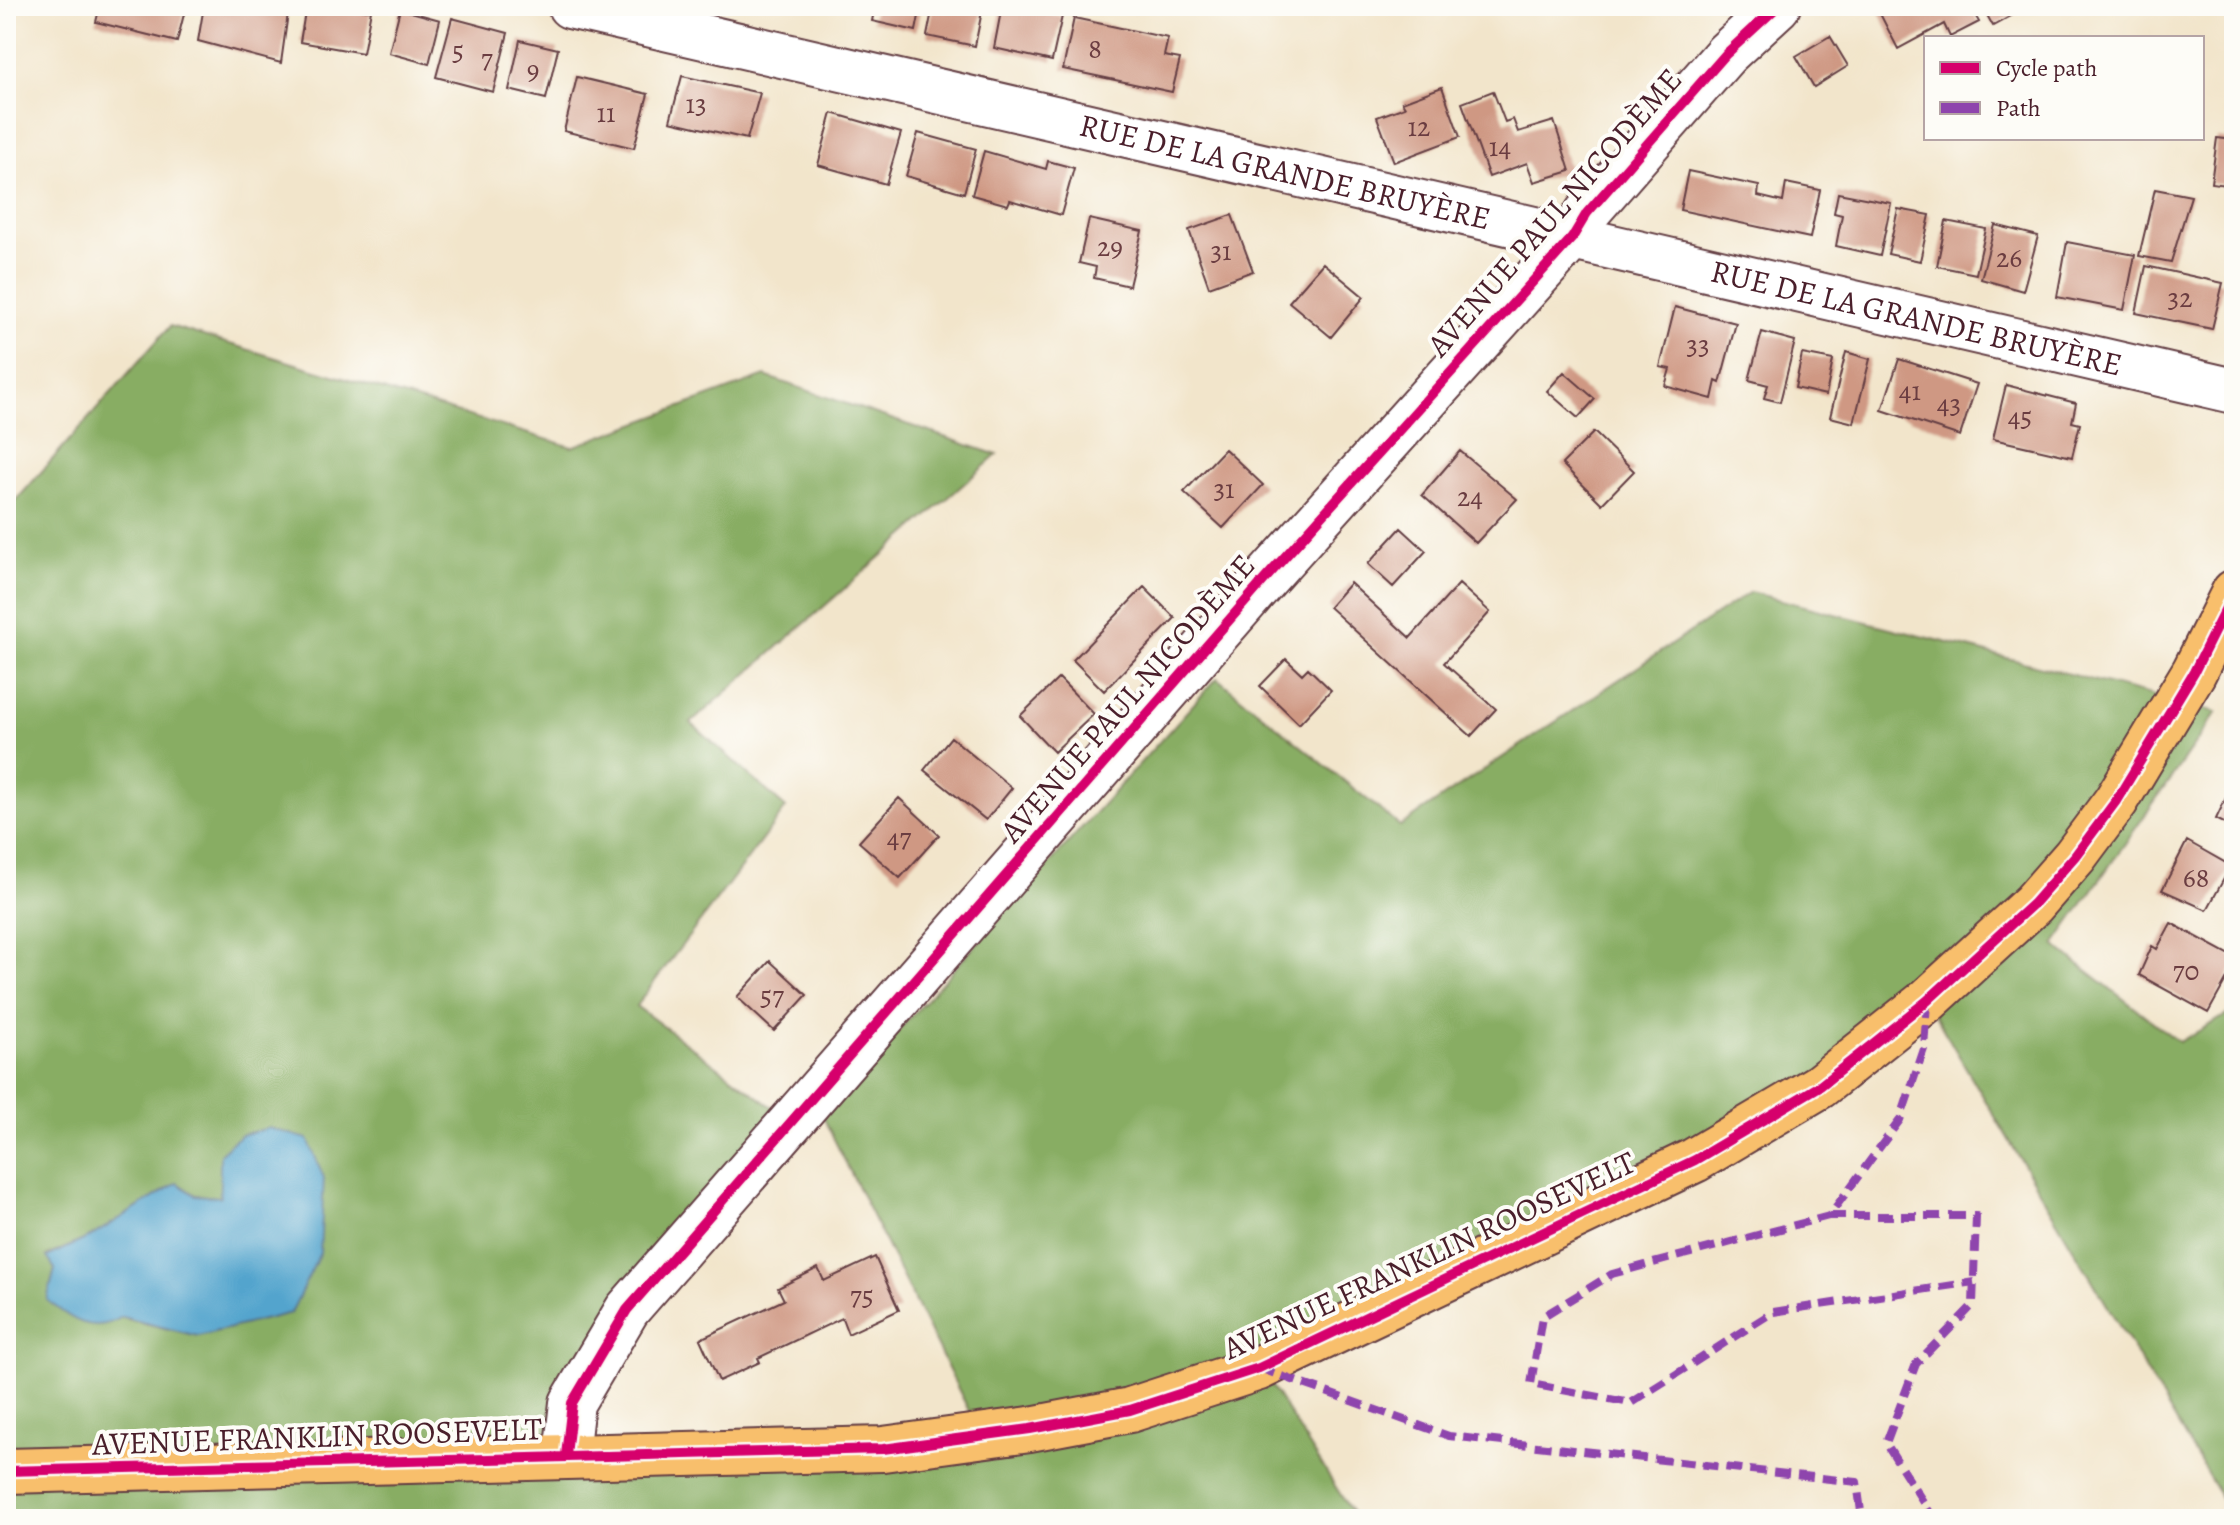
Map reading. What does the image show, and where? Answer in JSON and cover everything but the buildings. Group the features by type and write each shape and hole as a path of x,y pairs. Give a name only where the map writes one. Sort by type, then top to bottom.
{"main road":[{"name":"AVENUE FRANKLIN ROOSEVELT","path":"6,1471 883,1449 1030,1429 1130,1410 1259,1368 1695,1160 1820,1086 1927,1001 2033,904 2116,801 2194,672 2234,592"}],"street":[{"name":"RUE DE LA GRANDE BRUYÈRE","path":"570,6 2234,391"},
{"name":"AVENUE PAUL NICODÈME","path":"566,1455 572,1403 627,1310 1265,579 1572,238 1587,213 1726,54 1778,6"}],"green space":[{"path":"170,326 572,447 765,376 997,455 691,723 786,808 636,1006 790,1120 627,1310 566,1455 981,1435 822,1115 1217,678 1400,826 1750,592 2217,712 2054,945 2179,1042 2234,1011 2234,1519 1927,1002 1820,1086 1260,1368 1356,1519 6,1519 6,512","holes":["220,1154 290,1313 198,1336 47,1300 55,1269 47,1256 90,1237 177,1183 195,1195 220,1197"]}],"water":[{"path":"269,1128 308,1139 324,1178 320,1253 291,1313 198,1336 122,1317 101,1325 83,1323 47,1300 55,1269 47,1257 90,1237 177,1183 195,1195 220,1197 220,1154 240,1135"}],"marked path":[{"path":"1927,1001 1924,1049 1900,1120 1829,1216 1612,1274 1542,1317 1531,1384 1631,1403 1773,1312 1974,1282"},
{"path":"1829,1216 1976,1216 1973,1305 1916,1364 1886,1443 1934,1519"},
{"path":"1259,1368 1449,1436 1857,1482 1862,1519"}],"cycle path":[{"path":"566,1455 572,1403 627,1310 1265,579 1572,238 1587,213 1726,54 1778,6"},
{"path":"6,1471 883,1449 1030,1429 1130,1410 1259,1368 1695,1160 1820,1086 1927,1001 2033,904 2075,856 2116,801 2194,672 2234,592"}]}
